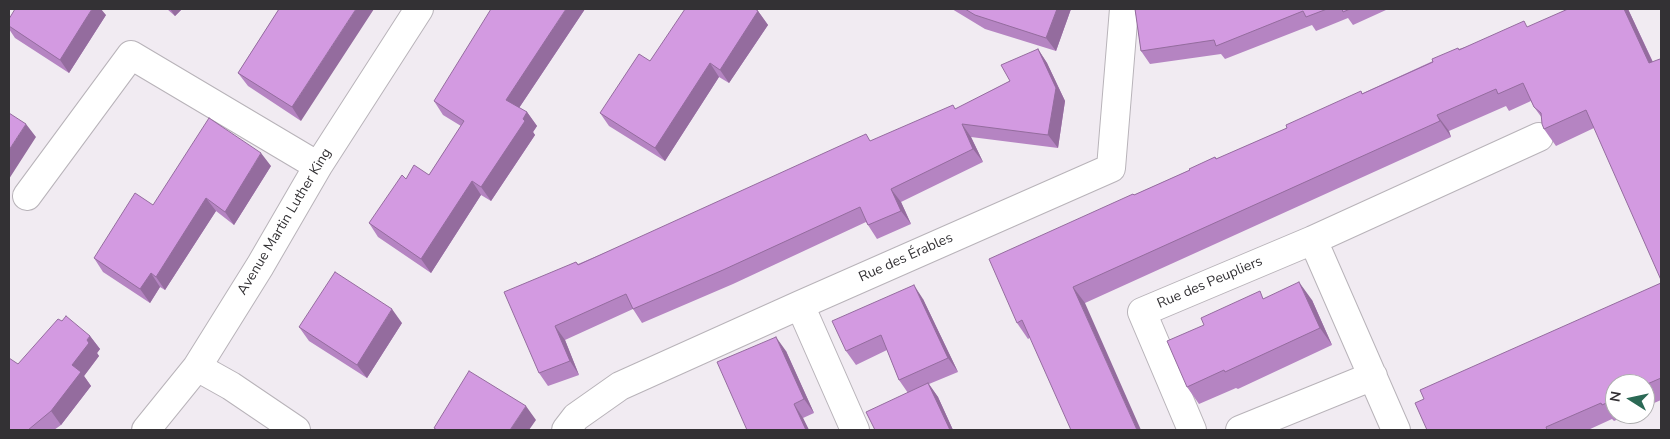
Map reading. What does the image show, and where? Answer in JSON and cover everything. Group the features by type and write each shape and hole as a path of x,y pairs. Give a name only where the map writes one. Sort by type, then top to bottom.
{"street":[{"name":"Avenue Martin Luther King","path":"146,430 198,367 318,166 419,9"},
{"name":"Rue des Érables","path":"566,430 576,417 620,386 1111,168 1124,9"},
{"path":"27,196 131,55 318,166"},
{"name":"Rue des Peupliers","path":"1192,430 1142,312 1313,240 1539,138"},
{"path":"1313,240 1396,430"},
{"path":"800,305 855,430"},
{"path":"198,367 231,386 296,430"},
{"path":"1240,430 1373,376"}],"building":[{"path":"15,9 92,9 60,60 9,26 9,19"},
{"path":"279,9 356,9 292,107 238,73"},
{"path":"491,9 566,9 506,100 527,112 523,119 525,121 481,187 472,181 421,259 369,223 402,175 406,179 414,165 429,175 464,121 434,101"},
{"path":"685,9 755,9 758,11 720,70 710,63 655,148 600,113 639,54 650,61"},
{"path":"965,9 1057,9 1046,38 975,15"},
{"path":"1135,9 1327,9 1306,17 1303,11 1216,46 1214,40 1141,51"},
{"path":"1568,9 1624,9 1649,63 1660,59 1661,61 1661,280 1586,110 1544,129 1541,113 1534,107 1523,83 1498,94 1496,89 1437,115 1440,121 1073,287 1137,430 1071,430 1022,320 1017,323 989,259 1190,170 1215,157 1216,159 1287,128 1286,125 1361,91 1362,94 1433,62 1432,59 1458,48 1459,50 1524,21 1527,27"},
{"path":"1038,49 1056,88 1048,135 962,124 973,149 891,189 901,211 868,225 860,207 633,309 626,294 555,326 570,361 539,373 504,292 576,262 578,265 866,134 870,141 953,105 955,109 1010,81 1001,65"},
{"path":"9,113 26,124 9,150"},
{"path":"209,118 261,153 225,212 206,198 156,277 151,273 140,289 94,258 135,193 153,205"},
{"path":"335,272 392,309 357,365 299,327"},
{"path":"1299,282 1320,328 1225,372 1224,370 1187,387 1167,341 1204,325 1201,318 1260,291 1263,299"},
{"path":"1661,283 1661,378 1655,381 1655,374 1605,374 1605,404 1602,405 1601,403 1546,427 1547,430 1427,430 1415,403 1424,399 1420,390"},
{"path":"914,285 948,358 899,380 881,335 846,351 832,321"},
{"path":"66,316 90,336 87,340 89,343 72,365 81,372 51,411 28,430 9,430 9,358 18,364 58,319 62,321"},
{"path":"776,337 804,399 794,404 806,430 747,430 717,362"},
{"path":"469,371 526,406 510,430 437,430 434,428"},
{"path":"928,383 950,430 875,430 866,412"}]}
